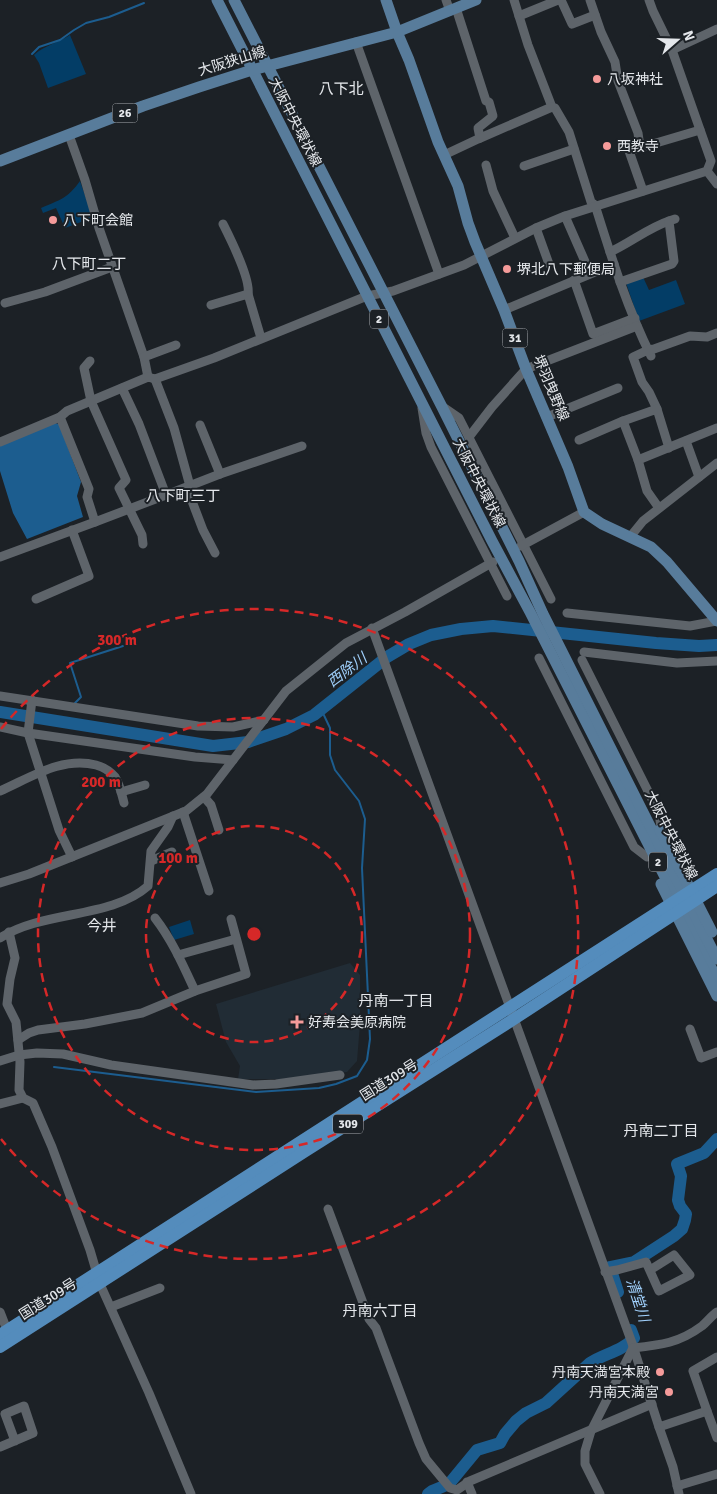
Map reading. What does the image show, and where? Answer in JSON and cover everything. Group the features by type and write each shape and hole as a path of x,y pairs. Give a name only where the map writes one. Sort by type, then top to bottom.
{"highway":[{"name":"国道309号","path":"694,896 717,874"},
{"name":"国道309号","path":"0,1347 99,1278 304,1152 512,1013 673,909 694,896 717,886"},
{"name":"国道309号","path":"4,1332 46,1304 99,1278"}],"main road":[{"name":"大阪中央環状線","path":"217,0 543,644 602,743 717,959"},
{"name":"大阪中央環状線","path":"234,0 563,646 602,743 717,979"},
{"name":"堺羽曳野線","path":"386,0 444,155 458,186 468,224 526,369 568,467 584,512"},
{"name":"大阪狭山線","path":"0,162 143,106 252,70 397,32 451,6 476,0"},
{"path":"584,512 602,524 651,548 667,562 717,621"},
{"path":"543,644 717,996"},
{"path":"563,646 717,942"}],"street":[{"path":"514,0 529,47 552,107 556,108 569,132 591,202 595,205 620,282 650,353"},
{"path":"519,16 559,0 572,24 595,15"},
{"path":"590,0 615,62 618,80 638,133 640,147"},
{"path":"649,0 672,50 711,161 707,171"},
{"path":"451,6 493,116 478,128 480,138"},
{"path":"672,50 717,29"},
{"path":"356,42 440,274"},
{"path":"444,155 552,107"},
{"path":"642,191 629,151 700,130"},
{"path":"69,134 144,358 174,428 188,487 203,530 215,553"},
{"path":"524,166 574,149"},
{"path":"486,165 493,191 515,238"},
{"path":"707,171 717,184"},
{"path":"0,442 122,388 214,358 367,296 384,293 440,274 564,216 707,171"},
{"path":"564,216 590,273"},
{"path":"610,252 649,229 672,220 674,261 672,264 620,282"},
{"path":"222,224 232,243 247,282 248,294 261,338"},
{"path":"536,228 549,264"},
{"path":"504,310 614,264"},
{"path":"5,303 45,292 112,267"},
{"path":"574,280 594,334 636,322"},
{"path":"211,304 248,294"},
{"path":"469,437 492,407 526,369 636,322"},
{"path":"670,448 656,409 649,392 642,382 633,357 650,353 654,349 690,336 707,337 717,333"},
{"path":"144,358 176,345"},
{"path":"90,361 84,368 92,401 126,480 119,488 142,535 143,544"},
{"path":"122,388 139,424 166,495"},
{"path":"547,416 618,388"},
{"path":"422,403 426,433 431,447 507,596"},
{"path":"442,407 459,418 551,598"},
{"path":"579,440 656,409"},
{"path":"60,417 89,489 86,497 95,522"},
{"path":"623,421 638,460 647,492 659,508"},
{"path":"200,425 220,474"},
{"path":"638,460 716,431"},
{"path":"686,441 699,477"},
{"path":"0,557 129,510 220,474 302,446"},
{"path":"630,537 643,521 717,463"},
{"path":"523,545 584,512"},
{"path":"36,598 89,576 72,530"},
{"path":"0,883 30,874 183,812 204,797 286,691 346,643 491,563"},
{"path":"567,613 690,626 717,621"},
{"path":"372,628 512,1013 610,1271 673,1467 678,1490 717,1474"},
{"path":"662,834 659,813 583,656 677,663 717,661"},
{"path":"539,658 634,847 647,857"},
{"path":"0,696 32,703 198,726 233,727 262,723"},
{"path":"32,703 28,731 59,830 72,857"},
{"path":"0,727 195,757 234,758"},
{"path":"0,791 60,765 70,763 92,764 104,767 115,777 124,803"},
{"path":"121,792 145,785"},
{"path":"204,797 211,805 219,830"},
{"path":"183,812 209,891"},
{"path":"0,938 9,932 42,920 116,904 138,894 148,886 151,851 165,832 173,816"},
{"path":"151,861 172,852"},
{"path":"155,918 178,955 195,991"},
{"path":"18,1040 38,1030 85,1024 142,1013 195,991 246,974 231,919"},
{"path":"9,932 15,958 7,1004 16,1022 19,1055 19,1090 23,1098 33,1103 52,1148 99,1278 150,1393 191,1494"},
{"path":"178,955 236,939"},
{"path":"690,1029 701,1058 717,1052"},
{"path":"0,1061 19,1055 37,1053 63,1054 110,1065 253,1085 276,1084 340,1075"},
{"path":"0,1104 23,1098"},
{"path":"328,1209 369,1320 376,1328 419,1443 426,1459 450,1488 457,1490 467,1482 652,1404"},
{"path":"610,1271 646,1262 659,1291 690,1275 674,1255 650,1270"},
{"path":"111,1307 160,1288"},
{"path":"0,1312 4,1332"},
{"path":"632,1343 668,1344 690,1333 717,1312"},
{"path":"600,1494 585,1464 585,1451 591,1431 632,1343"},
{"path":"717,1357 693,1371 717,1438"},
{"path":"659,1427 707,1411"},
{"path":"0,1447 15,1441"},
{"path":"467,1482 472,1494"}],"shaded area":[{"path":"70,35 86,74 48,88 34,55"},
{"path":"80,181 92,215 89,219 65,228 56,208 43,213 41,208 63,198"},
{"path":"643,277 649,290 676,280 685,304 639,321 626,283"},
{"path":"55,423 59,424 81,482 77,496 83,517 27,539 13,513 0,471 0,445"},
{"path":"190,920 194,934 174,940 169,927"},
{"path":"350,963 360,975 360,1024 357,1061 347,1072 281,1079 238,1079 240,1066 226,1042 216,1004"}],"waterway":[{"path":"32,54 39,47 60,40 86,23 109,17 144,3"},
{"name":"西除川","path":"0,712 213,746 248,742 286,729 314,715 387,657 409,644 431,635 461,629 493,626 656,643 699,646 717,645"},
{"path":"75,703 81,697 70,663 123,646"},
{"path":"54,1067 256,1092 319,1088 357,1076 367,1060 370,1039 362,868 365,819 359,801 335,770 330,755 330,728 321,709"},
{"name":"清堂川","path":"618,1292 610,1267 634,1262 682,1229 686,1214 678,1200 681,1176 677,1164 704,1153 717,1139"},
{"name":"清堂川","path":"428,1494 449,1484 477,1450 500,1443 516,1421 526,1413 546,1403 590,1363 629,1343 634,1338 631,1330"}],"place":[{"name":"八坂神社","path":"597,79"},
{"name":"西教寺","path":"607,146"},
{"name":"八下町会館","path":"53,220"},
{"name":"堺北八下郵便局","path":"507,269"},
{"name":"好寿会美原病院","path":"297,1022"},
{"name":"丹南天満宮本殿","path":"660,1372"},
{"name":"丹南天満宮","path":"669,1392"}],"district":[{"name":"八下北","path":"341,89"},
{"name":"八下町二丁","path":"89,264"},
{"name":"八下町三丁","path":"183,496"},
{"name":"今井","path":"102,926"},
{"name":"丹南一丁目","path":"396,1001"},
{"name":"丹南二丁目","path":"661,1131"},
{"name":"丹南六丁目","path":"380,1311"}]}
